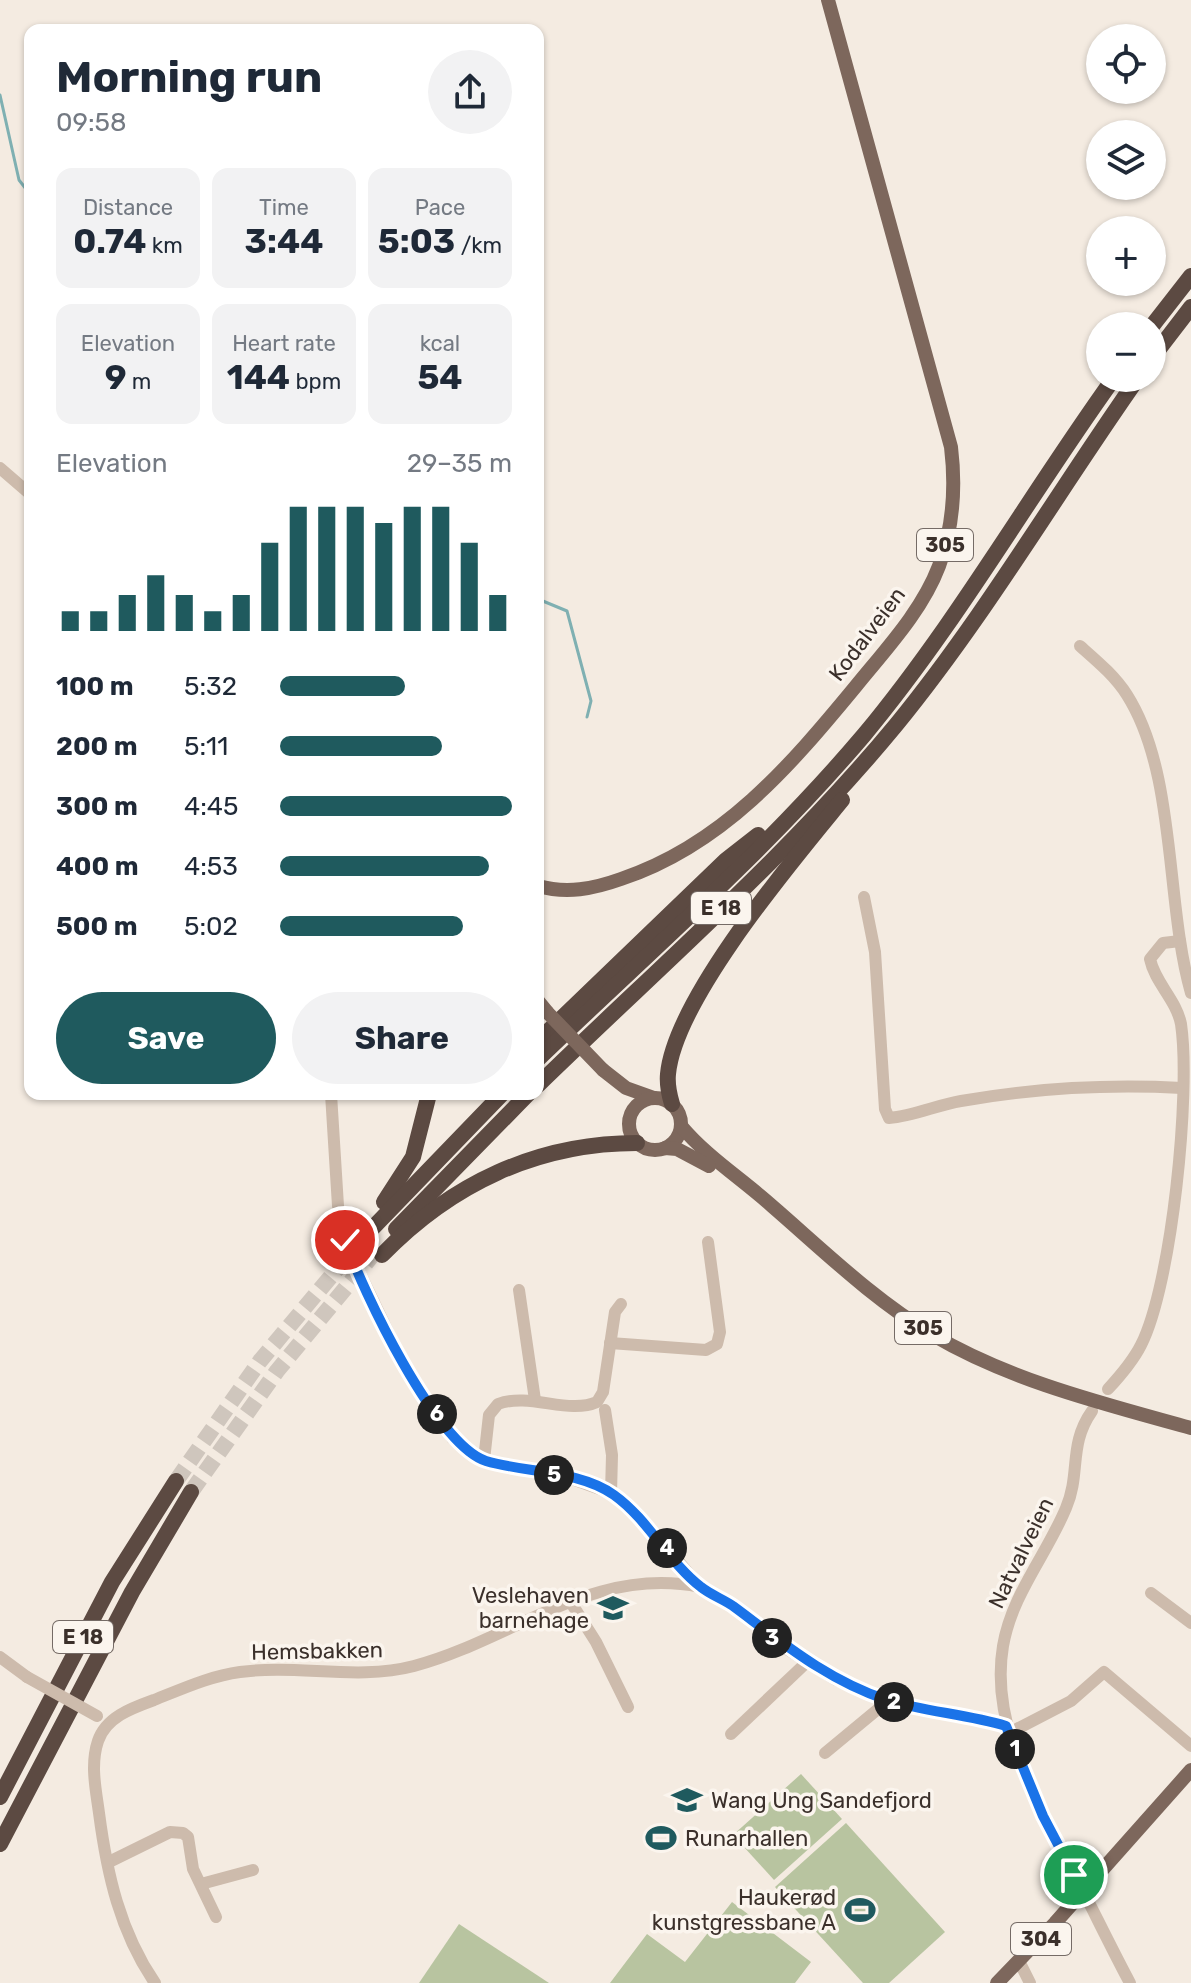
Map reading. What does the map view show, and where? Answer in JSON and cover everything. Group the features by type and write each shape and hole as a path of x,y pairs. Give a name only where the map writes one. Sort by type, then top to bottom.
{"highway":[{"path":"1163,312 1191,276"},
{"path":"1166,340 1191,307"},
{"name":"E 18","path":"544,1053 775,830 845,757 945,629 1105,392"},
{"name":"E 18","path":"544,1079 800,831 896,724 960,639 1128,392"},
{"path":"672,1104 668,1084 670,1064 703,986 837,806 892,740 896,724"},
{"name":"E 18","path":"544,1035 726,860 780,814 830,762 845,757"},
{"path":"428,1100 423,1125 406,1171 361,1236 496,1100"},
{"path":"522,1100 379,1253 448,1198 490,1173 544,1155 637,1143"},
{"name":"E 18","path":"0,1797 112,1582 176,1481"},
{"name":"E 18","path":"0,1844 132,1592 191,1492"}],"main road":[{"name":"Kodalveien","path":"544,887 580,890 628,877 686,850 733,819 795,757 873,665 924,596 943,554 953,499 951,447 828,0"},
{"path":"544,1009 603,1070 626,1088 672,1104"},
{"path":"603,1070 631,1115"},
{"path":"637,1143 630,1133 631,1115 638,1105 655,1098"},
{"name":"305","path":"672,1104 681,1126 699,1148 873,1293 933,1335 999,1366 1191,1428"},
{"path":"665,1148 677,1139 681,1126"},
{"name":"305","path":"637,1143 650,1150 665,1148 695,1157 792,1223"},
{"name":"305","path":"1078,1393 1191,1421"},
{"name":"304","path":"997,1983 1191,1770"}],"street":[{"path":"0,468 24,489"},
{"path":"1080,646 1121,688 1144,730 1156,774 1180,941 1191,993"},
{"path":"864,897 875,952 885,1109 889,1118 957,1102 1033,1090 1122,1085 1182,1088"},
{"path":"1108,1389 1141,1345 1151,1321 1172,1217 1182,1088 1180,1021 1150,959 1163,943 1180,941"},
{"path":"331,1100 338,1206 352,1259 408,1371 452,1438 484,1460 575,1480 611,1493 659,1538 700,1587 731,1605 836,1680 889,1700 1007,1730 1071,1701 1104,1672 1191,1746"},
{"path":"610,1343 706,1350 717,1344 720,1332 708,1242"},
{"path":"519,1290 535,1400"},
{"path":"484,1460 489,1415 495,1406 510,1400 581,1406 597,1402 603,1392 615,1312 621,1304"},
{"path":"605,1410 612,1455 611,1493"},
{"name":"Natvalveien","path":"1092,1411 1075,1444 1069,1502 1028,1576 1010,1620 1001,1665 1007,1730 1043,1816 1130,1983"},
{"name":"Hemsbakken","path":"103,1720 241,1672 370,1672 418,1665 570,1601 636,1583 668,1582 700,1587"},
{"path":"1151,1593 1191,1623"},
{"path":"570,1601 596,1642 628,1707"},
{"path":"0,1657 27,1677 103,1720 94,1765 109,1862 125,1929 155,1983"},
{"path":"731,1734 807,1662"},
{"path":"825,1753 889,1700"},
{"path":"109,1862 170,1832 183,1833 188,1837 193,1869 216,1917"},
{"path":"201,1884 253,1870"},
{"path":"1019,1961 1030,1983"}],"green space":[{"path":"801,1774 842,1819 774,1880 733,1835"},
{"name":"Haukerød kunstgressbane A","path":"846,1823 945,1932 889,1983 863,1983 775,1887"},
{"path":"732,1902 811,1962 795,1983 610,1983 647,1934 685,1962"},
{"path":"459,1924 549,1983 419,1983"}],"waterway":[{"path":"0,95 19,180 24,186"},
{"path":"544,601 567,611 591,701 587,717"}],"tunnel":[{"path":"176,1481 260,1361 363,1238"},
{"path":"191,1492 277,1371 376,1251"}],"place":[{"name":"Veslehaven barnehage","path":"613,1608"},
{"name":"Wang Ung Sandefjord","path":"687,1800"},
{"name":"Runarhallen","path":"661,1838"},
{"name":"Haukerød kunstgressbane A","path":"860,1910"}],"route":[{"path":"345,1240 404,1365 452,1438 464,1449 484,1460 591,1484 611,1493 659,1538 700,1587 731,1605 782,1646 836,1680 889,1700 1006,1726 1043,1816 1074,1875"}]}
